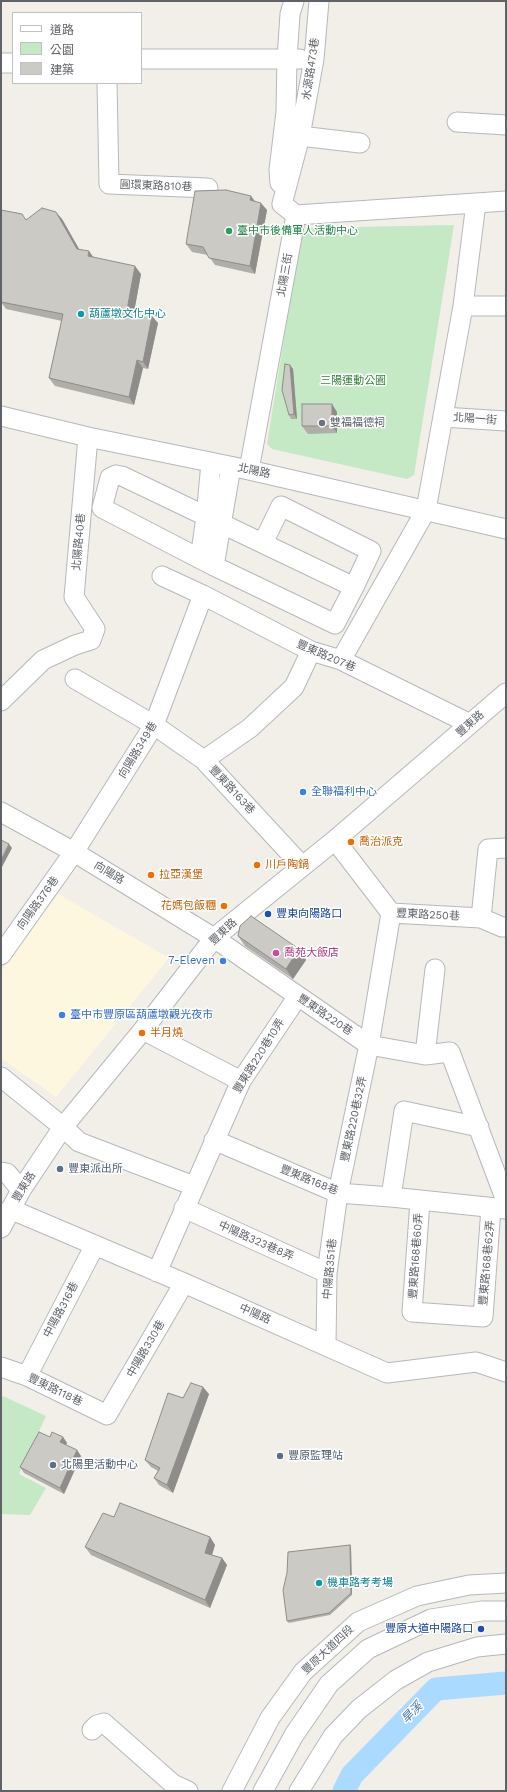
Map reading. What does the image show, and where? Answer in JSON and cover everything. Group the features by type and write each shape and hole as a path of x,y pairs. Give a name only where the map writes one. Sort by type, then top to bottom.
{"street":[{"path":"294,1 290,14 287,58 286,112 279,170 282,204 296,215 506,201"},
{"name":"水源路473巷","path":"282,204 300,136 314,58 319,1"},
{"path":"142,58 314,58"},
{"path":"1,63 12,63"},
{"name":"圓環東路810巷","path":"107,84 109,184 208,188"},
{"path":"457,122 506,124"},
{"path":"300,136 360,143"},
{"path":"341,660 426,510 463,306 476,203"},
{"name":"北陽三街","path":"214,520 240,468 296,215"},
{"path":"463,306 506,306"},
{"name":"北陽路","path":"1,416 88,437 240,468 506,529"},
{"name":"北陽一街","path":"443,417 506,421"},
{"name":"北陽路40巷","path":"1,701 43,660 75,644 90,640 95,628 74,597 88,437"},
{"path":"207,562 214,520 211,463"},
{"path":"263,544 281,506 371,551 354,587 335,624 207,562 102,508 110,478 116,475 122,476 263,544 354,587"},
{"name":"豐東路207巷","path":"162,576 203,595 310,651 341,660 470,724"},
{"name":"向陽路349巷","path":"74,852 154,725 203,595"},
{"path":"204,760 250,728 294,687 310,651"},
{"name":"豐東路163巷","path":"75,679 154,725 204,760 302,866"},
{"name":"豐東路","path":"1,1228 21,1190 63,1127 143,1030 214,938 335,840 506,693"},
{"name":"向陽路","path":"1,812 74,852 214,938"},
{"name":"豐東路250巷","path":"335,840 391,913 481,918 502,927 506,927"},
{"path":"481,918 488,849 506,848"},
{"name":"向陽路376巷","path":"1,955 74,852"},
{"name":"豐東路220巷32弄","path":"338,1193 369,1045 391,913"},
{"name":"豐東路220巷","path":"214,938 369,1045 425,1055 450,1052 479,1127"},
{"path":"425,1055 435,969"},
{"name":"豐東路220巷10弄","path":"214,1140 241,1081 298,996"},
{"path":"143,1030 241,1081"},
{"path":"1,1077 63,1127 79,1142 194,1186"},
{"path":"391,1197 404,1111 479,1127 501,1206"},
{"path":"158,1272 214,1140"},
{"name":"豐東路168巷","path":"214,1140 338,1193 420,1201 501,1206"},
{"path":"1,1172 7,1173 21,1190"},
{"name":"中陽路351巷","path":"326,1345 328,1273 338,1193"},
{"name":"豐東路168巷60弄","path":"420,1201 412,1312 483,1317"},
{"name":"豐東路168巷62弄","path":"483,1317 501,1206"},
{"name":"中陽路323巷8弄","path":"184,1208 328,1273"},
{"name":"中陽路","path":"10,1209 184,1283 386,1373 476,1362 506,1372"},
{"name":"中陽路316巷","path":"27,1376 95,1245"},
{"name":"中陽路330巷","path":"107,1415 184,1283"},
{"name":"豐東路118巷","path":"1,1367 27,1376 107,1415"},
{"name":"豐原大道四段","path":"232,1791 270,1718 303,1672 358,1622 417,1596 505,1579"},
{"path":"263,1791 294,1735 329,1684 368,1648 431,1619 482,1611 506,1611"},
{"path":"299,1791 334,1736 359,1709 396,1680 428,1662 477,1647 506,1644"},
{"path":"92,1730 97,1724 104,1724 111,1728 173,1784 188,1791"}],"shaded area":[{"name":"臺中市豐原區葫蘆墩觀光夜市","path":"58,894 169,958 56,1097 1,1058 1,971"}],"green space":[{"name":"三陽運動公園","path":"454,225 414,475 407,479 272,449 267,444 301,234 308,228"},
{"path":"3,1396 46,1416 19,1474 46,1488 30,1515 1,1514 1,1400"}],"building":[{"name":"臺中市後備軍人活動中心","path":"226,190 251,196 250,200 261,203 250,266 209,258 203,247 186,244 195,191"},
{"name":"葫蘆墩文化中心","path":"42,208 56,212 77,249 89,251 88,256 135,266 127,310 152,316 143,362 137,360 129,397 49,378 63,314 1,302 1,210 22,214 26,220"},
{"path":"285,364 290,365 294,414 289,415 282,390"},
{"path":"302,404 332,404 332,426 302,426"},
{"path":"1,840 9,844 1,860"},
{"name":"喬苑大飯店","path":"251,916 299,949 286,969 238,936 240,926"},
{"path":"191,1383 203,1387 167,1485 154,1478 160,1468 145,1460 168,1393 183,1398"},
{"name":"北陽里活動中心","path":"39,1432 50,1437 52,1432 63,1437 60,1442 77,1450 60,1488 20,1467"},
{"path":"120,1503 210,1537 205,1553 222,1558 205,1600 85,1547 103,1513 114,1517"},
{"name":"機車路考考場","path":"350,1545 351,1593 329,1613 287,1621 283,1590 287,1573 288,1552"}],"waterway":[{"name":"旱溪","path":"344,1791 352,1775 436,1689 506,1683"}],"place":[{"name":"臺中市後備軍人活動中心","path":"229,231"},
{"name":"葫蘆墩文化中心","path":"81,314"},
{"name":"雙福福德祠","path":"322,423"},
{"name":"全聯福利中心","path":"303,792"},
{"name":"喬治派克","path":"351,842"},
{"name":"川戶陶鍋","path":"257,865"},
{"name":"拉亞漢堡","path":"151,875"},
{"name":"花媽包飯糰","path":"224,906"},
{"name":"豐東向陽路口","path":"268,914"},
{"name":"喬苑大飯店","path":"276,953"},
{"name":"7-Eleven","path":"223,961"},
{"name":"臺中市豐原區葫蘆墩觀光夜市","path":"62,1015"},
{"name":"半月燒","path":"142,1033"},
{"name":"豐東派出所","path":"60,1169"},
{"name":"豐原監理站","path":"280,1456"},
{"name":"北陽里活動中心","path":"53,1465"},
{"name":"機車路考考場","path":"319,1583"},
{"name":"豐原大道中陽路口","path":"481,1629"}]}
